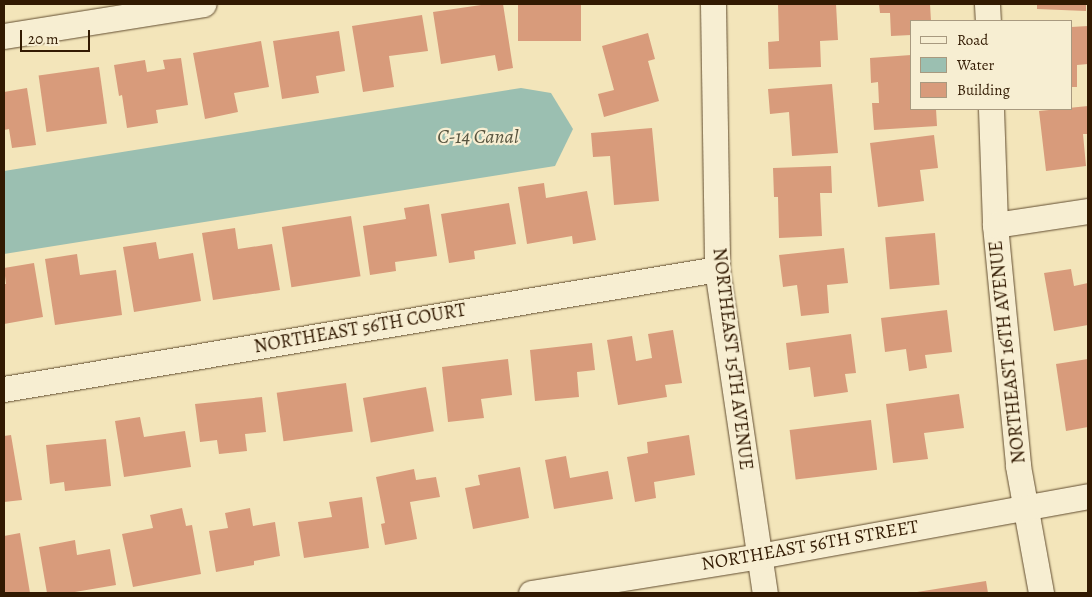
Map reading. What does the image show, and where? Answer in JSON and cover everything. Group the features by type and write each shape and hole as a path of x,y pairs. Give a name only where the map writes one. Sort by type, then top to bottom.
{"street":[{"path":"4,36 203,4"},
{"name":"NORTHEAST 15TH AVENUE","path":"713,4 717,269 765,593"},
{"path":"987,4 988,20"},
{"name":"NORTHEAST 16TH AVENUE","path":"991,110 995,224 1018,466 1041,593"},
{"path":"995,224 1088,211"},
{"name":"NORTHEAST 56TH COURT","path":"4,389 717,269"},
{"name":"NORTHEAST 56TH STREET","path":"531,593 759,556 1088,496"}],"water":[{"name":"C-14 Canal","path":"521,88 551,93 573,129 555,166 4,254 4,171"}],"building":[{"path":"488,4 503,4 513,68 498,71 495,55 441,64 433,12"},
{"path":"518,4 581,4 581,41 518,41"},
{"path":"778,4 836,4 838,40 820,41 821,67 769,69 768,42 779,41"},
{"path":"879,4 930,4 931,20 910,20 910,35 891,36 890,13 880,13"},
{"path":"1037,4 1086,4 1086,11 1037,9"},
{"path":"422,15 428,51 389,56 394,87 363,92 352,26"},
{"path":"1088,26 1088,64 1077,65 1077,87 1072,87 1072,27"},
{"path":"339,31 345,71 316,76 319,93 282,99 273,41"},
{"path":"648,33 655,59 648,61 659,101 604,117 598,94 614,90 602,46"},
{"path":"261,41 269,87 234,93 238,112 205,119 193,53"},
{"path":"910,55 910,110 936,110 937,126 874,130 872,103 879,103 878,82 871,83 870,58"},
{"path":"181,58 188,105 156,110 158,123 127,128 122,95 119,96 114,65 145,60 147,72 165,69 163,60"},
{"path":"99,67 107,123 47,132 39,75"},
{"path":"832,84 838,153 792,156 789,112 770,114 768,89"},
{"path":"27,88 36,145 12,148 9,129 4,130 4,92"},
{"path":"1088,106 1088,134 1083,134 1086,166 1046,171 1039,111 1072,110 1072,108"},
{"path":"652,128 659,201 614,205 610,156 593,157 591,133"},
{"path":"934,135 938,168 920,170 924,201 878,207 870,143"},
{"path":"831,166 832,193 820,193 822,236 779,238 778,197 774,197 773,168"},
{"path":"544,183 546,198 587,191 596,240 573,244 572,236 527,244 518,187"},
{"path":"509,203 516,244 474,251 475,259 449,263 441,214"},
{"path":"429,204 437,256 395,262 396,271 370,275 363,226 406,219 404,208"},
{"path":"351,216 361,276 291,287 282,227"},
{"path":"235,228 238,249 272,244 280,290 213,300 202,233"},
{"path":"935,233 940,285 890,289 885,237"},
{"path":"156,242 159,259 193,253 201,301 134,312 123,247"},
{"path":"844,248 848,283 827,285 829,313 801,316 797,285 783,287 779,255"},
{"path":"77,254 80,275 116,270 122,315 55,325 45,259"},
{"path":"34,263 43,317 4,324 4,284 6,284 4,268"},
{"path":"1071,269 1074,286 1088,283 1088,325 1054,331 1044,273"},
{"path":"947,310 952,352 925,355 927,368 909,371 906,349 885,352 881,318"},
{"path":"673,330 682,383 665,385 667,397 618,405 607,340 632,336 636,361 652,358 648,334"},
{"path":"851,334 856,373 845,374 848,392 814,397 810,367 789,370 786,343"},
{"path":"592,343 595,370 577,372 579,397 535,401 530,350"},
{"path":"508,359 512,395 481,399 484,418 448,422 442,367"},
{"path":"1088,359 1088,427 1066,431 1056,364"},
{"path":"346,383 353,432 284,441 277,393"},
{"path":"426,387 434,431 371,442 363,398"},
{"path":"959,394 964,428 924,433 928,459 893,463 886,404"},
{"path":"262,397 266,432 245,434 247,451 219,454 217,440 200,442 195,404"},
{"path":"140,417 144,437 185,431 191,467 124,477 115,421"},
{"path":"871,420 877,470 796,480 790,430"},
{"path":"11,435 22,500 4,502 4,436"},
{"path":"689,435 695,475 654,482 656,498 635,502 627,457 648,453 647,442"},
{"path":"106,439 111,486 65,491 64,482 50,484 46,445"},
{"path":"566,456 570,478 608,471 613,499 554,509 545,460"},
{"path":"520,467 529,518 473,529 465,488 480,485 478,475"},
{"path":"414,469 416,480 436,477 440,497 410,502 417,539 385,545 381,524 385,523 376,477"},
{"path":"362,497 369,548 304,558 298,522 332,517 329,502"},
{"path":"182,508 186,526 192,525 201,574 133,587 122,534 153,528 150,515"},
{"path":"250,508 253,526 275,522 280,556 254,561 254,565 216,572 209,531 228,528 225,513"},
{"path":"20,533 30,593 4,593 4,536"},
{"path":"75,540 77,555 110,549 116,585 69,593 47,593 39,547"},
{"path":"986,581 988,593 917,593 917,592"}]}
